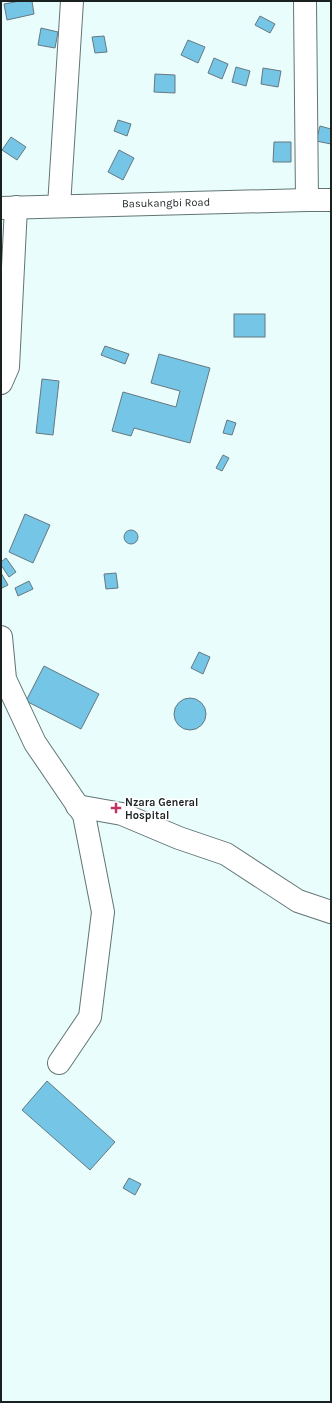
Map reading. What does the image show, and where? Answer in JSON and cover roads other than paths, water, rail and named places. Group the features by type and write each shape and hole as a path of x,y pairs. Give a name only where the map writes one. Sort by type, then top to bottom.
{"street":[{"path":"59,206 72,1"},
{"path":"305,1 307,200"},
{"name":"Basukangbi Road","path":"8,207 331,200"},
{"path":"1,383 8,367 8,207"},
{"path":"1,637 5,678 35,743 84,815 103,912 90,1017 59,1063"},
{"path":"77,806 122,814 179,838 226,854 298,901 331,912"}],"place":[{"name":"Nzara General Hospital","path":"116,808"}]}
